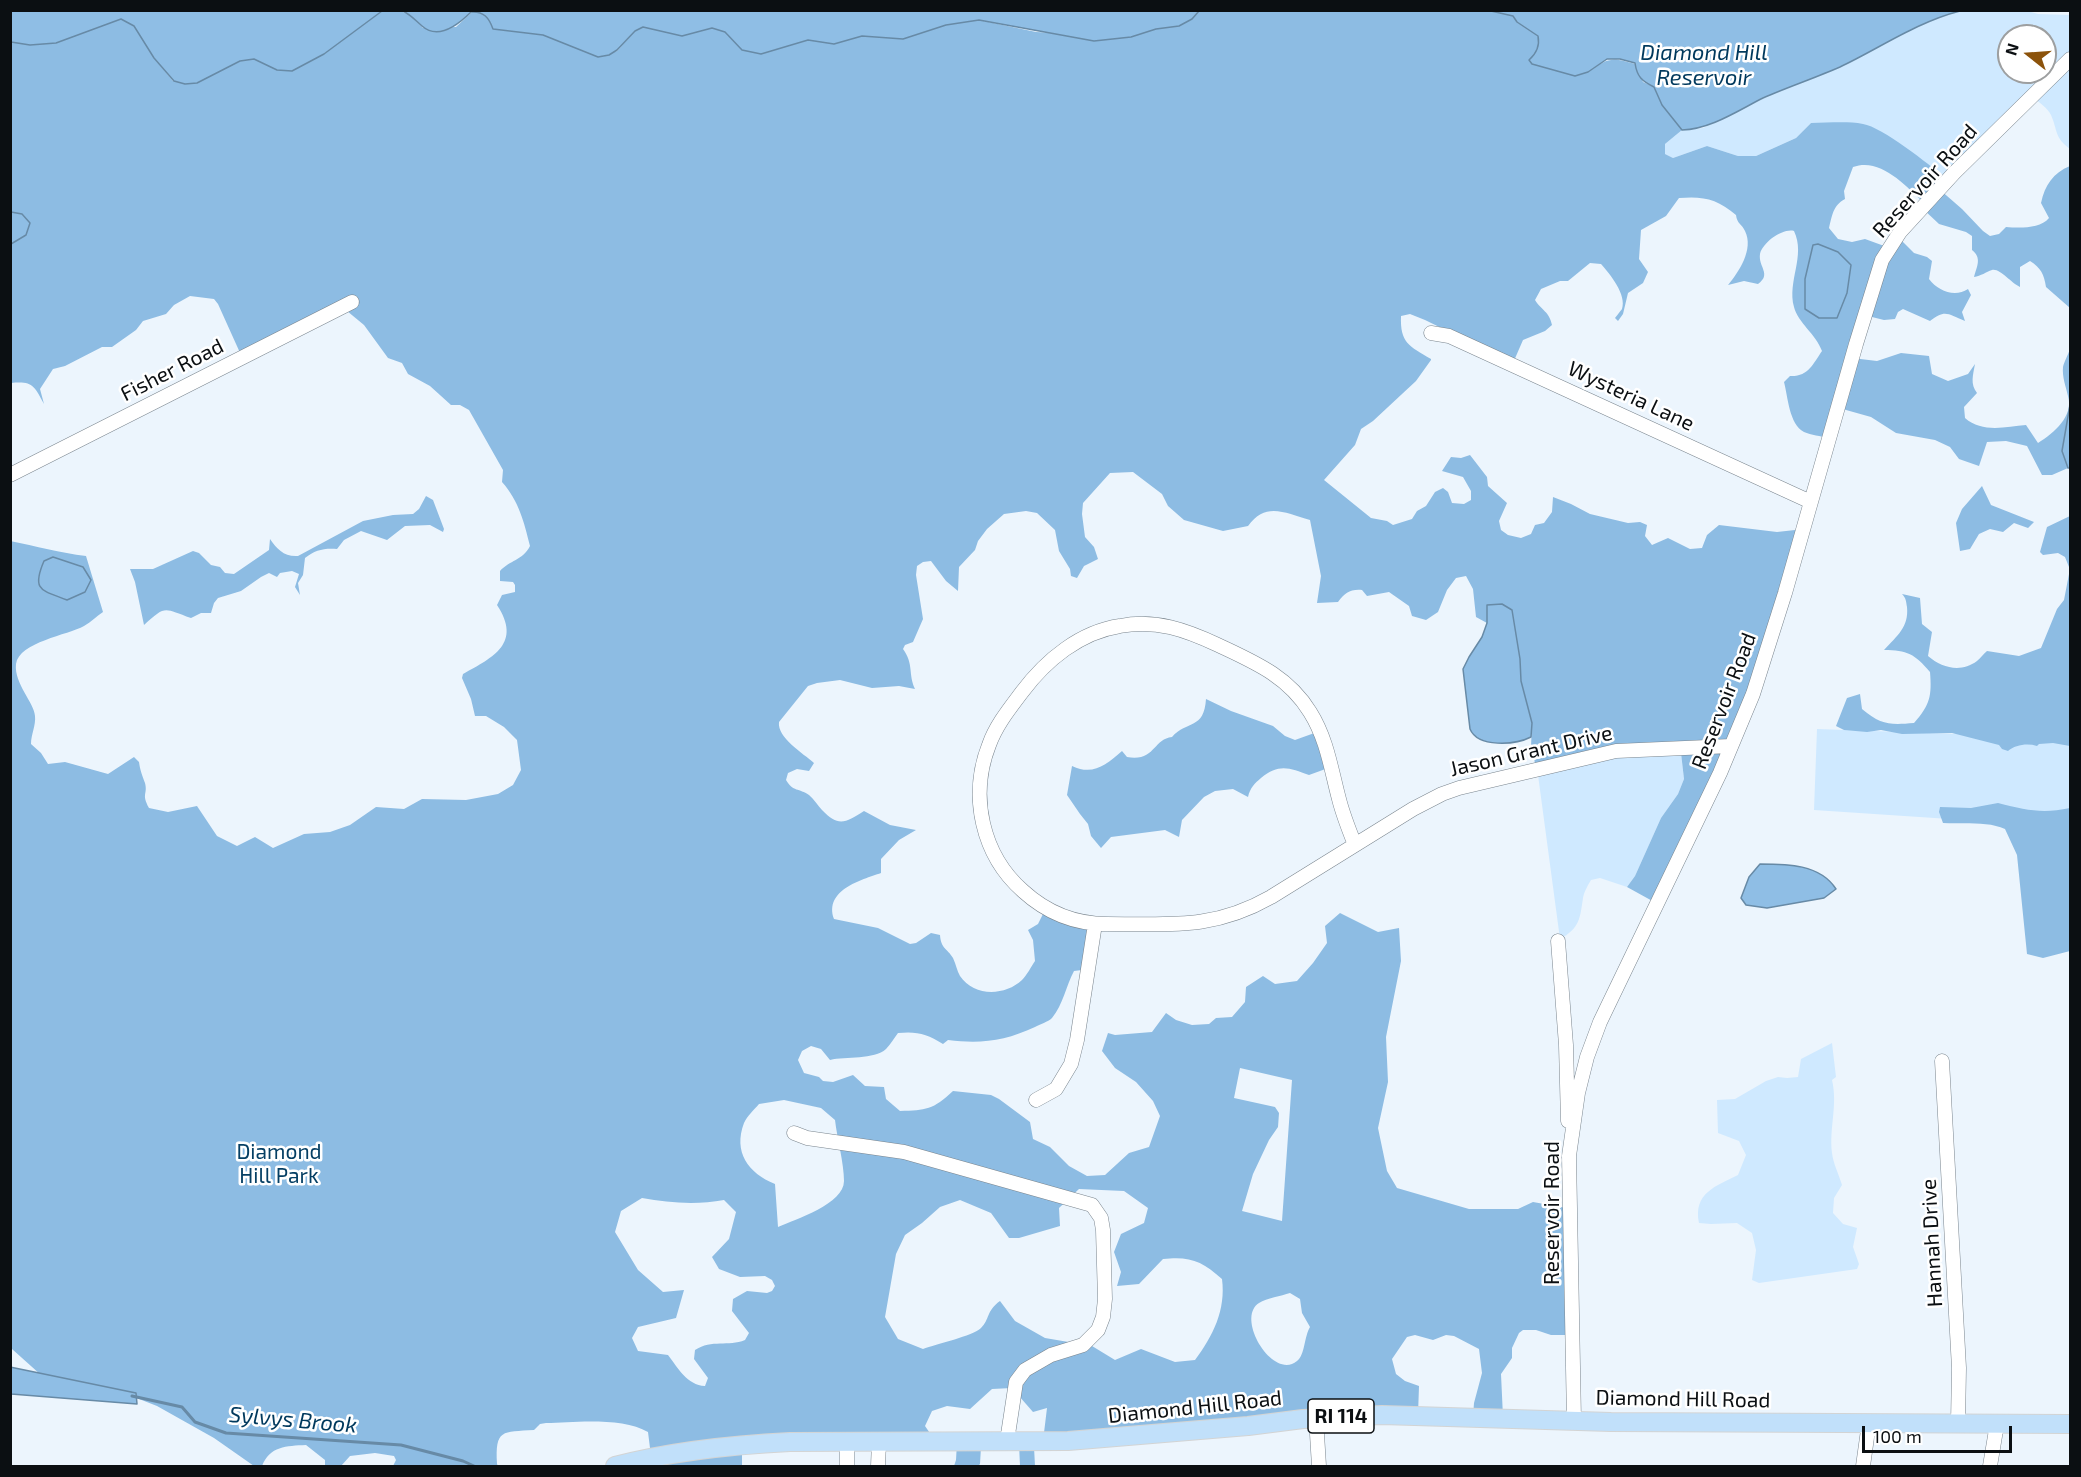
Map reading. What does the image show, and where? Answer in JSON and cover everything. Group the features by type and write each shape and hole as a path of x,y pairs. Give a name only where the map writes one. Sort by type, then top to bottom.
{"main road":[{"name":"Diamond Hill Road","path":"615,1467 660,1455 716,1447 790,1442 1068,1441 1316,1418 1382,1415 1804,1424 1869,1422 2070,1424"}],"street":[{"name":"Reservoir Road","path":"1575,1420 1569,1156 1578,1093 1587,1057 1600,1022 1731,746 1760,672 1882,260 1900,232 1954,173 2070,59"},
{"name":"Fisher Road","path":"10,475 352,302"},
{"name":"Wysteria Lane","path":"1431,333 1449,336 1811,502"},
{"name":"Jason Grant Drive","path":"1355,845 1342,812 1323,737 1311,713 1286,682 1265,667 1174,627 1137,624 1101,630 1068,647 1054,658 1030,682 997,727 986,753 980,780 982,818 990,845 1004,870 1016,885 1045,908 1062,916 1095,924 1200,923 1228,917 1256,905 1428,801 1475,783 1616,751 1731,746"},
{"path":"1036,1100 1056,1089 1071,1064 1077,1040 1095,924"},
{"path":"1558,941 1566,1045 1569,1156"},
{"name":"Hannah Drive","path":"1942,1061 1959,1368 1958,1423"},
{"path":"794,1133 807,1138 904,1152 1066,1197 1092,1205 1097,1211 1101,1218 1104,1247 1103,1317 1098,1330 1083,1345 1051,1355 1025,1370 1016,1382 1007,1442"},
{"path":"1316,1418 1319,1467"},
{"path":"1863,1467 1869,1422"},
{"path":"1990,1467 1998,1424"},
{"path":"878,1467 879,1442"},
{"path":"847,1443 847,1467"}],"shaded area":[{"path":"2024,10 2038,14 2070,15 2070,149 2059,137 2050,112 2033,97 1945,178 1898,143 1811,123 1796,138 1756,156 1738,156 1707,146 1673,158 1665,154 1665,144 1682,130 1703,128 1766,97 1839,67 1946,14 1960,11"},
{"path":"1817,729 2070,738 2070,827 1814,810"},
{"path":"1681,753 1684,779 1678,794 1661,818 1635,876 1627,887 1600,878 1591,880 1586,889 1578,922 1572,931 1560,939 1538,775 1593,755"},
{"path":"1832,1043 1836,1077 1832,1080 1834,1099 1832,1153 1842,1185 1834,1198 1833,1213 1843,1224 1857,1228 1853,1247 1859,1264 1857,1269 1759,1283 1752,1280 1756,1250 1752,1233 1737,1223 1699,1223 1699,1204 1703,1198 1714,1187 1738,1175 1746,1155 1739,1141 1718,1133 1717,1100 1735,1099 1766,1081 1778,1077 1798,1077 1801,1059"}],"green space":[{"name":"Diamond Hill Park","path":"382,11 405,13 414,18 423,28 456,27 472,12 480,13 488,19 493,29 543,35 598,57 617,51 635,31 643,27 682,36 712,28 725,32 742,50 761,54 808,40 834,44 862,36 903,39 946,25 979,20 1036,32 1131,37 1156,29 1179,26 1199,11 1491,11 1513,16 1517,22 1539,36 1540,45 1535,56 1588,72 1610,60 1635,64 1643,82 1654,87 1662,105 1682,130 1665,144 1665,154 1673,158 1707,146 1738,156 1756,156 1796,138 1811,123 1863,124 1893,139 1945,178 1939,189 1990,236 1999,234 2006,227 2029,227 2045,222 2049,218 2041,203 2045,191 2054,176 2070,166 2070,308 2046,287 2041,272 2030,261 2020,267 2020,287 1995,270 1974,277 1978,259 1972,250 1972,236 1939,224 1922,208 1923,202 1908,188 1891,174 1873,166 1853,167 1844,191 1845,199 1835,208 1829,228 1838,239 1852,242 1865,239 1887,247 1898,237 1914,253 1932,261 1929,279 1937,287 1952,293 1968,289 1971,295 1962,312 1965,321 1943,314 1930,321 1903,309 1898,312 1895,319 1884,320 1864,315 1852,358 1877,361 1901,353 1929,356 1932,374 1948,381 1968,374 1975,364 1973,383 1977,393 1964,407 1965,418 1972,423 1994,428 2026,425 2038,443 2044,439 2061,423 2068,410 2069,403 2063,371 2070,349 2070,405 2062,451 2068,468 2052,475 2042,475 2027,446 2006,441 1987,442 1979,466 1959,459 1950,447 1935,440 1896,433 1871,417 1839,408 1828,438 1804,432 1799,428 1792,417 1784,382 1790,376 1806,372 1822,351 1794,307 1792,297 1798,250 1794,231 1779,234 1762,249 1760,259 1764,277 1758,284 1744,281 1728,285 1744,260 1748,245 1747,238 1736,215 1723,205 1710,200 1679,198 1666,216 1641,230 1639,259 1648,272 1643,283 1628,293 1623,314 1618,321 1615,318 1622,309 1622,297 1617,285 1601,264 1590,263 1568,281 1560,281 1541,289 1535,300 1547,314 1552,325 1545,331 1523,340 1513,363 1425,320 1410,314 1401,316 1402,332 1407,343 1431,360 1416,381 1373,421 1361,429 1355,445 1324,480 1371,518 1387,521 1393,525 1412,519 1417,511 1426,506 1435,492 1443,488 1448,492 1452,503 1464,504 1471,500 1471,491 1463,477 1442,471 1451,457 1461,458 1470,455 1487,477 1488,486 1507,503 1499,521 1501,530 1508,535 1521,538 1531,534 1535,525 1544,523 1552,512 1553,497 1590,514 1647,525 1645,536 1652,545 1668,538 1690,549 1702,548 1707,535 1719,525 1777,532 1804,529 1740,727 1656,903 1627,887 1635,876 1661,818 1678,794 1684,779 1681,753 1615,751 1537,771 1531,747 1532,723 1521,681 1520,659 1511,610 1487,605 1487,623 1476,617 1473,589 1466,576 1456,578 1447,590 1438,612 1426,620 1412,616 1409,606 1389,592 1367,596 1362,590 1354,590 1338,602 1317,603 1321,576 1310,520 1284,512 1269,511 1255,518 1248,526 1223,531 1184,520 1168,506 1162,494 1133,472 1110,473 1083,503 1085,537 1094,547 1098,559 1084,566 1077,578 1071,576 1070,569 1059,551 1055,530 1037,513 1026,511 1004,514 987,529 978,541 975,550 959,567 958,591 946,581 931,561 917,566 916,575 923,619 913,642 905,645 903,649 909,659 915,689 899,686 872,688 840,680 817,683 808,686 779,722 779,728 786,739 814,763 809,771 797,769 788,773 786,780 794,788 813,798 828,816 843,821 864,811 890,825 916,830 899,840 881,859 881,873 855,883 839,894 832,909 834,919 878,928 910,944 916,943 931,933 940,935 943,946 953,958 959,974 966,983 981,991 990,992 1015,985 1022,980 1035,961 1033,940 1028,930 1038,924 1046,908 1097,926 1090,969 1074,971 1059,1007 1052,1018 1046,1022 1013,1036 971,1042 948,1040 943,1044 922,1034 898,1033 888,1047 881,1052 860,1057 830,1060 821,1049 811,1046 802,1051 798,1060 804,1073 819,1077 823,1081 833,1082 853,1075 865,1086 884,1087 886,1099 900,1111 929,1108 953,1091 991,1095 1030,1122 1033,1139 1050,1147 1069,1166 1087,1176 1105,1175 1129,1153 1149,1147 1160,1116 1153,1101 1136,1082 1115,1068 1102,1051 1108,1033 1115,1035 1152,1032 1166,1013 1176,1020 1192,1025 1209,1024 1216,1018 1232,1017 1245,1002 1246,987 1263,976 1275,984 1297,981 1327,943 1325,926 1340,913 1378,932 1399,928 1401,961 1386,1037 1388,1082 1378,1128 1387,1171 1397,1188 1469,1209 1518,1209 1533,1202 1572,1209 1573,1335 1551,1335 1536,1330 1523,1330 1519,1333 1512,1348 1512,1358 1501,1374 1503,1417 1473,1416 1482,1373 1479,1349 1454,1336 1446,1335 1433,1340 1415,1335 1407,1337 1392,1359 1396,1374 1405,1381 1419,1386 1418,1415 1391,1416 1371,1404 1361,1415 1295,1419 1286,1411 1278,1421 1043,1441 1047,1408 1033,1412 1012,1388 992,1389 970,1409 947,1406 932,1411 925,1426 936,1442 742,1447 742,1466 616,1466 651,1456 648,1432 626,1424 584,1421 546,1423 540,1424 534,1430 508,1432 499,1438 497,1444 498,1466 393,1466 396,1460 394,1456 375,1453 350,1456 341,1466 325,1466 325,1460 306,1445 280,1448 269,1454 262,1466 254,1466 214,1438 157,1406 134,1397 41,1375 12,1349 10,541 86,556 103,612 84,626 45,640 26,650 19,656 16,664 18,679 35,716 31,744 48,764 65,762 108,774 134,757 139,762 146,787 145,799 149,808 168,812 197,806 217,836 237,846 255,837 273,848 304,834 330,832 350,825 376,807 404,809 422,799 466,800 498,794 513,785 521,770 517,740 504,727 486,716 475,716 462,678 463,674 494,655 505,639 507,629 497,605 502,595 515,592 515,585 513,582 500,581 500,571 520,558 530,546 520,512 502,482 503,470 469,410 460,405 451,405 430,386 408,374 402,363 388,358 364,325 341,306 241,355 214,299 190,296 174,305 166,314 143,321 136,330 112,347 102,347 65,366 53,369 40,389 44,404 32,386 24,383 11,383 11,244 26,235 22,214 11,212 11,42 30,45 56,43 121,19 134,26 154,58 173,81 197,83 240,61 254,59 277,70 292,71 324,54","holes":["1240,1068 1292,1080 1282,1221 1242,1211 1253,1174 1269,1140 1278,1127 1279,1113 1275,1107 1234,1098","784,1100 821,1108 835,1120 842,1159 844,1181 836,1197 818,1210 778,1227 775,1184 750,1168 740,1143 744,1123 759,1104","1079,1189 1124,1191 1148,1208 1144,1223 1121,1234 1114,1252 1121,1272 1117,1286 1139,1284 1163,1259 1172,1258 1195,1261 1222,1279 1222,1301 1217,1322 1195,1360 1175,1362 1141,1349 1115,1360 1092,1346 1045,1338 1015,1321 1000,1301 992,1308 981,1328 970,1334 923,1349 898,1339 885,1317 896,1254 905,1235 940,1207 960,1200 991,1213 1009,1238 1019,1238 1060,1226 1059,1208","642,1198 683,1203 724,1200 736,1212 729,1239 712,1257 719,1269 740,1277 765,1276 772,1280 775,1286 767,1293 747,1291 733,1299 732,1311 749,1333 745,1340 708,1345 695,1350 694,1359 708,1378 705,1386 688,1379 668,1355 638,1351 632,1338 638,1327 676,1318 684,1290 663,1292 638,1270 615,1232 621,1211","1290,1293 1300,1299 1302,1313 1310,1327 1297,1361 1287,1365 1278,1362 1260,1345 1251,1321 1253,1311 1259,1303"]},
{"path":"1982,486 1991,505 2034,522 2028,528 2014,523 2003,532 1990,529 1979,534 1970,549 1960,551 1956,523 1962,509"},
{"path":"426,496 433,500 444,529 443,532 430,525 405,526 387,540 361,531 344,540 337,549 320,550 305,558 303,575 298,583 300,595 295,587 299,574 292,571 280,573 277,577 269,573 241,591 218,598 211,613 201,613 191,618 165,610 144,625 130,569 153,569 193,551 199,553 211,565 220,567 225,573 234,574 269,550 270,539 281,552 298,556 363,521 413,514 419,509"},
{"path":"2070,516 2070,746 2053,743 2037,746 2025,745 2008,751 1999,745 1952,733 1902,734 1881,730 1867,732 1844,730 1836,726 1847,698 1860,694 1862,709 1886,723 1914,723 1927,705 1931,688 1930,672 1910,654 1884,650 1898,636 1906,620 1907,607 1902,594 1920,598 1922,624 1932,632 1928,656 1939,664 1965,667 1978,660 1987,651 2019,656 2041,648 2057,609 2064,600 2069,567 2065,557 2058,553 2043,555 2040,552 2047,527"},
{"path":"1206,699 1273,726 1285,736 1295,740 1320,731 1331,767 1309,775 1285,768 1273,770 1255,784 1248,797 1233,789 1215,791 1204,797 1182,820 1179,837 1165,830 1111,837 1101,848 1091,836 1088,824 1067,795 1072,766 1086,770 1099,768 1122,751 1127,757 1136,758 1149,753 1161,742 1198,720 1205,709"},
{"path":"1998,803 2034,810 2051,811 2070,808 2070,951 2043,958 2027,954 2017,855 2005,829 1983,824 1943,823 1939,812 1940,807 1971,808"},
{"path":"957,1442 981,1447 978,1466 954,1466"},
{"path":"1019,1444 1034,1447 1035,1466 1020,1466"}],"water":[{"path":"11,10 382,11 324,54 292,71 277,70 254,59 240,61 197,83 185,84 174,81 154,58 134,26 121,19 56,43 30,45 11,42"},
{"path":"403,11 1199,11 1192,19 1179,26 1156,29 1131,37 1094,41 979,20 946,25 903,39 862,36 834,44 808,40 761,54 742,50 725,32 712,28 682,36 643,27 635,31 617,50 609,55 598,57 543,35 493,29 488,19 479,13 471,12 455,26 435,32 428,30"},
{"name":"Diamond Hill Reservoir","path":"1491,11 1960,11 1929,22 1840,67 1763,98 1714,123 1682,130 1662,105 1654,87 1639,75 1635,63 1620,59 1607,59 1588,72 1575,76 1532,64 1529,60 1537,49 1538,36 1517,22 1513,16"},
{"path":"11,212 22,214 30,223 26,235 11,244"},
{"path":"1818,244 1838,252 1851,265 1847,293 1837,318 1819,318 1805,309 1805,279 1813,245"},
{"path":"2070,405 2070,468 2068,468 2062,451"},
{"path":"53,557 83,567 91,580 85,592 67,600 41,588 40,571 44,561"},
{"path":"1502,604 1512,610 1521,681 1532,723 1531,737 1507,743 1481,739 1470,729 1463,669 1482,637 1487,623 1487,605"},
{"path":"1760,864 1792,865 1812,870 1829,881 1836,889 1824,898 1767,908 1746,905 1741,898 1749,877"},
{"path":"10,1367 136,1393 137,1404 11,1394"}],"waterway":[{"name":"Sylvys Brook","path":"132,1396 182,1407 195,1422 226,1433 401,1445 474,1466"}]}
